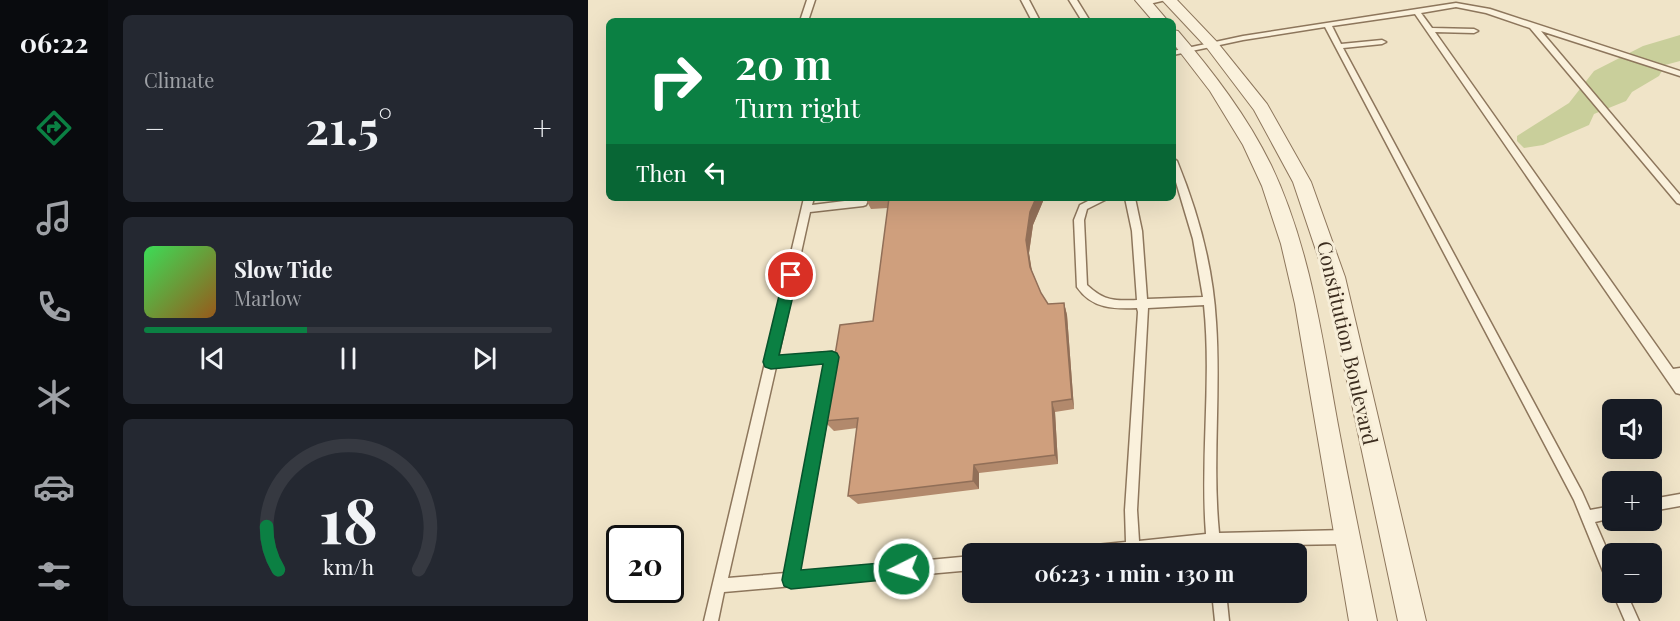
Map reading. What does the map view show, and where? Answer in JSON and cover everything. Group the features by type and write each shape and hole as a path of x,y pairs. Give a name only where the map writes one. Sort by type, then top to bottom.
{"street":[{"name":"Constitution Boulevard","path":"1169,0 1212,45 1261,108 1282,142 1302,182 1324,240 1346,321 1412,621"},
{"path":"1144,2 1158,18"},
{"name":"Constitution Boulevard","path":"1177,46 1243,127 1272,186 1291,243 1309,321 1364,621"}],"lane":[{"path":"805,18 811,0"},
{"path":"1025,0 1034,18"},
{"path":"1073,0 1084,18"},
{"path":"1144,2 1162,0"},
{"path":"1177,46 1212,45 1327,24 1464,5 1680,74"},
{"path":"1416,10 1675,373 1680,389"},
{"path":"1327,24 1587,517 1602,552"},
{"path":"1533,26 1680,201"},
{"path":"1430,30 1474,30"},
{"path":"1339,46 1382,42"},
{"path":"1177,187 1202,253 1211,320 1210,514 1214,543"},
{"path":"711,621 808,203 863,203 863,201"},
{"path":"1096,201 1083,207 1079,220 1082,288 1093,297 1112,305 1208,302"},
{"path":"1131,201 1137,231 1143,303 1131,510 1133,543"},
{"path":"771,362 832,357 791,580"},
{"path":"1662,503 1680,500"},
{"path":"1587,517 1602,514"},
{"path":"1267,543 1347,537"},
{"path":"719,586 962,564"},
{"path":"1220,603 1222,621"},
{"path":"1624,603 1632,621"}],"green space":[{"path":"1680,35 1680,61 1665,65 1659,76 1632,92 1626,101 1594,114 1589,125 1543,145 1524,148 1517,141 1517,136 1569,103 1594,71 1643,46"}],"building":[{"path":"889,201 1035,201 1030,212 1026,240 1030,267 1048,304 1064,303 1072,399 1052,402 1055,455 974,465 973,481 848,496 858,418 824,421 840,325 873,321"}],"route":[{"path":"791,275 771,362 832,357 791,580 904,569"}]}
